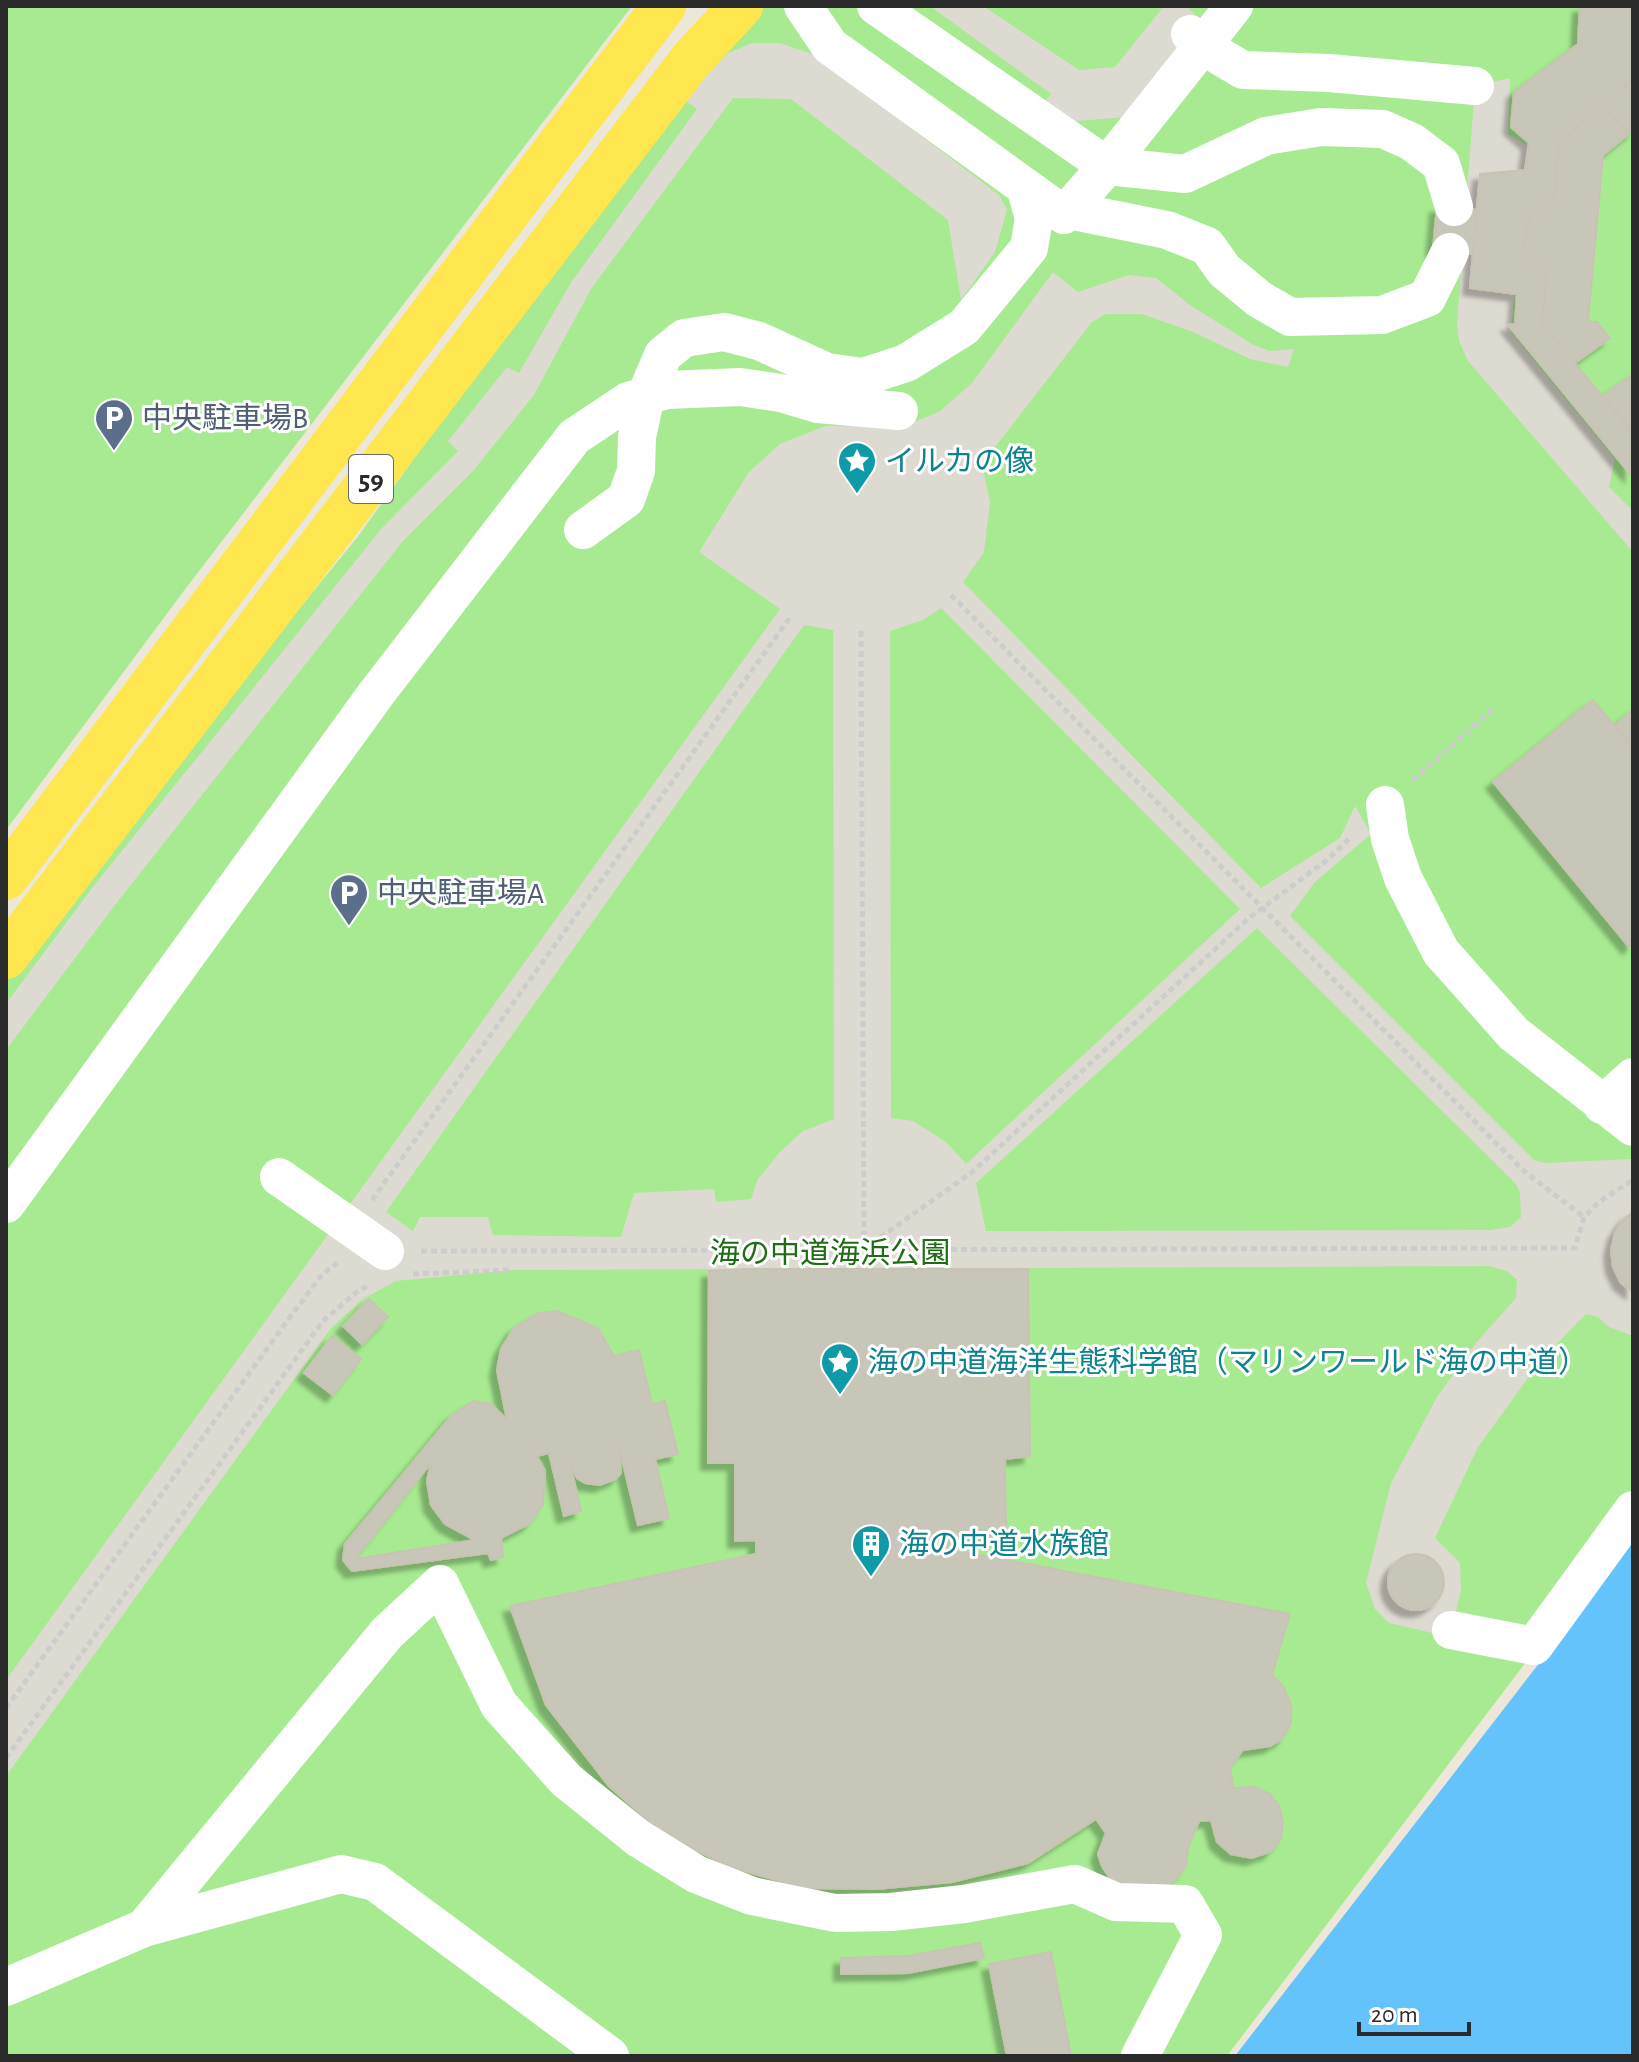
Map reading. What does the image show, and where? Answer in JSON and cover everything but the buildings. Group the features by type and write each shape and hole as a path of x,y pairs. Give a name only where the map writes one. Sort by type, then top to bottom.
{"main road":[{"name":"59","path":"6,878 664,6"},
{"name":"59","path":"6,957 691,60 741,6"}],"street":[{"path":"803,6 830,46 1026,190 1066,213 1167,230 1207,246 1224,270 1259,299 1290,317 1382,315 1427,298 1450,252"},
{"path":"876,6 1107,166 1185,174 1266,136 1321,127 1383,129 1412,142 1441,164 1454,207"},
{"path":"1066,213 1107,166 1196,39 1234,6"},
{"path":"1196,39 1243,70 1329,73 1475,86"},
{"path":"583,530 626,499 636,471 637,437 646,395 663,355 684,338 724,332 759,341 827,372 863,377 906,363 964,327 1029,248 1034,218 1026,190"},
{"path":"6,1204 376,694 574,437 628,401 667,390 740,387 781,393 818,404 899,411"},
{"path":"1385,805 1390,839 1403,878 1441,952 1514,1034 1633,1127"},
{"path":"1602,1105 1633,1077"},
{"path":"279,1177 351,1229 390,1269"},
{"path":"1451,1630 1534,1646 1633,1510"},
{"path":"144,1928 387,1633 440,1584 499,1705 566,1780 638,1838 696,1874 752,1896 835,1913 891,1912 964,1904 1075,1884 1116,1902 1185,1904 1203,1935 1140,2056"},
{"path":"6,1987 144,1928 341,1874 375,1882 610,2056"}],"path":[{"path":"951,595 1525,1172 1584,1217"},
{"path":"351,1229 791,616"},
{"path":"861,631 864,1249"},
{"path":"864,1249 971,1173 1249,918 1327,860 1493,709"},
{"path":"6,1758 323,1321 390,1269 864,1249 1575,1248 1584,1217 1599,1202 1633,1180"},
{"path":"6,1708 322,1275 335,1264 356,1255 390,1269 512,1270"}],"green space":[{"name":"中央駐車場B","path":"6,6 632,6 183,592 6,830"},
{"name":"海の中道海浜公園","path":"740,6 1633,6 1633,1521 1227,2056 6,2056 6,1024 190,767 94,886 6,1004 6,981 83,877 359,535"}],"shaded area":[{"path":"930,6 983,6 1079,70 1115,67 1164,6 1186,6 1201,20 1125,117 1066,122 1043,104 1051,94"},
{"path":"752,43 780,43 815,55 999,195 1007,210 995,252 961,300 948,220 791,99 733,98 591,289 534,395 473,471 403,541 118,901 6,1050 6,1004 94,886 382,528 458,451 448,441 507,367 519,373 572,281 697,109 686,101 728,53"},
{"path":"1510,78 1508,134 1529,146 1511,332 1615,459 1609,487 1633,511 1633,552 1468,361 1459,341 1457,323 1475,86"},
{"path":"1053,272 1078,292 1129,275 1156,278 1190,305 1252,344 1269,351 1294,349 1288,367 1250,359 1193,332 1142,314 1106,314 1092,322 982,464 990,502 984,552 963,582 1261,888 1340,838 1355,806 1371,834 1315,882 1290,916 1534,1160 1545,1163 1631,1159 1633,1147 1633,1336 1586,1314 1541,1360 1478,1447 1435,1538 1460,1563 1461,1590 1450,1637 1389,1623 1375,1609 1366,1583 1391,1483 1437,1397 1476,1343 1516,1298 1517,1280 1507,1271 1489,1266 512,1270 396,1281 363,1299 332,1327 6,1776 6,1680 780,609 699,552 749,472 780,444 825,426 903,426 939,412 972,383","holes":["941,608 1240,909 966,1164 946,1142 913,1121 891,1118 890,631 923,620","804,625 833,630 834,1119 803,1131 780,1152 758,1179 751,1199 716,1202 714,1189 634,1193 621,1237 493,1235 488,1217 420,1217 413,1231 386,1212","1257,928 1516,1184 1520,1193 1521,1217 1510,1227 1490,1230 986,1231 976,1183"]}],"water":[{"path":"1633,1542 1633,2056 1235,2056"}],"place":[{"name":"中央駐車場B","path":"114,452"},
{"name":"イルカの像","path":"857,495"},
{"name":"中央駐車場A","path":"349,927"},
{"name":"海の中道海洋生態科学館（マリンワールド海の中道）","path":"840,1396"},
{"name":"海の中道水族館","path":"871,1578"}]}
